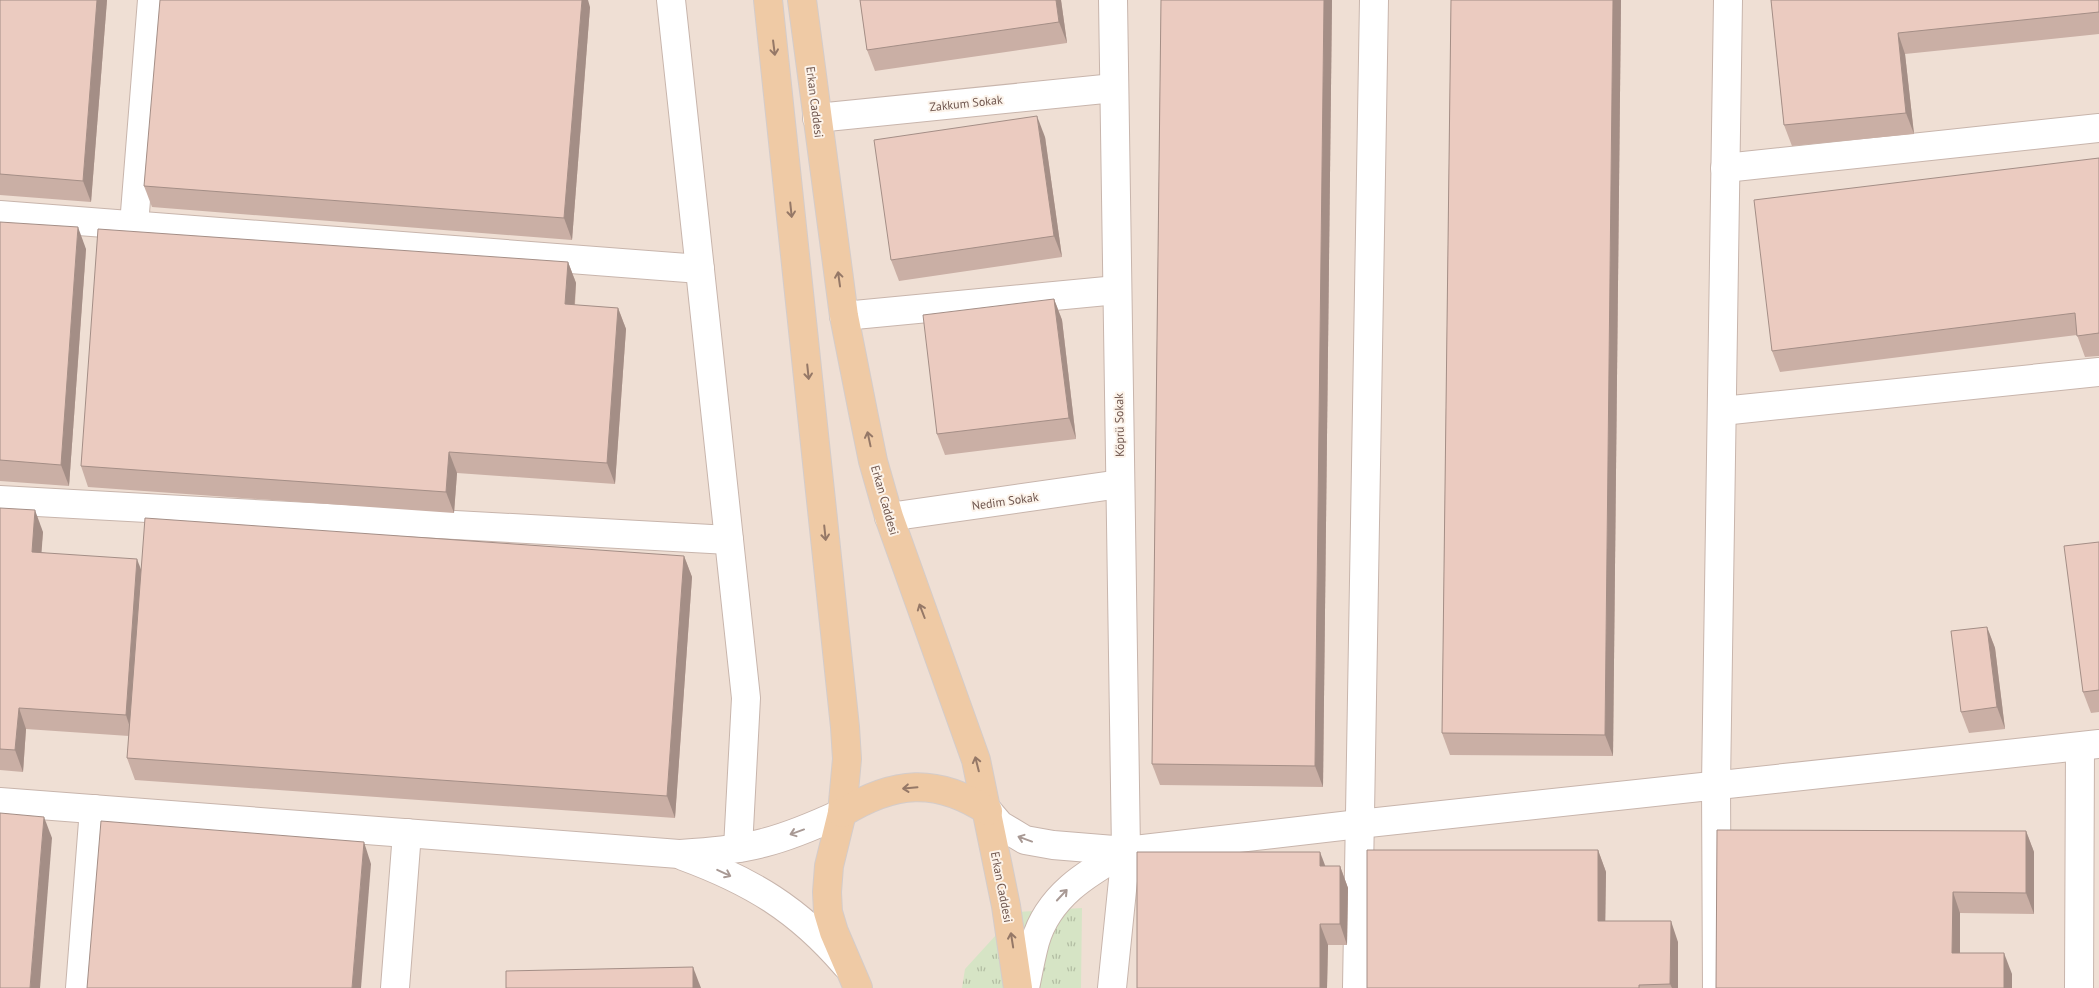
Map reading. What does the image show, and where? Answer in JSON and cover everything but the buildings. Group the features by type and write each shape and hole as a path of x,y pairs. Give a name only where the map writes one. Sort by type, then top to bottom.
{"main road":[{"path":"768,0 845,728 847,759 842,813 828,866 828,912 852,976"},
{"name":"Erkan Caddesi","path":"802,0 844,316 873,461 889,517 962,716 976,760 1006,906 1018,988"},
{"path":"842,813 864,800 880,794 916,787 936,788 953,792 988,811"}],"street":[{"path":"134,225 152,0"},
{"path":"671,0 746,698 738,848"},
{"name":"Köprü Sokak","path":"1112,988 1126,851 1113,0"},
{"path":"1357,988 1374,0"},
{"path":"1717,988 1716,785 1728,0"},
{"name":"Zakkum Sokak","path":"817,118 1114,88"},
{"path":"1725,168 2099,128"},
{"path":"0,215 700,270"},
{"path":"844,316 1117,290"},
{"path":"1722,411 2099,372"},
{"name":"Nedim Sokak","path":"889,517 1120,484"},
{"path":"0,500 729,540"},
{"path":"988,811 1000,825 1025,840 1053,845 1126,851 2089,745 2079,988"},
{"path":"0,802 679,854 738,848 784,837 842,813"},
{"path":"80,988 94,809"},
{"path":"395,988 407,833"},
{"path":"1025,988 1036,941 1043,921 1055,902 1067,889 1126,851"},
{"path":"679,854 755,887 774,899 813,930 852,976"}],"shaded area":[{"path":"0,0 2099,0 2099,988 0,988"}],"green space":[{"path":"1082,908 1081,988 962,988 965,969 1017,912"}]}
